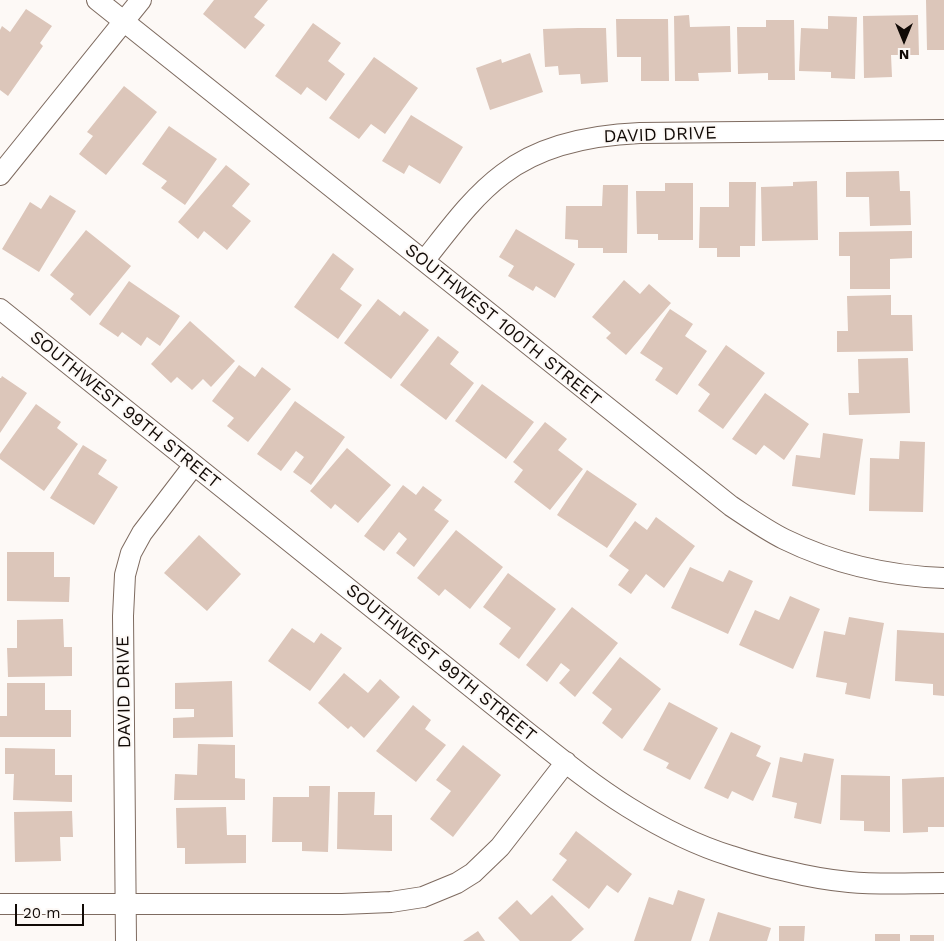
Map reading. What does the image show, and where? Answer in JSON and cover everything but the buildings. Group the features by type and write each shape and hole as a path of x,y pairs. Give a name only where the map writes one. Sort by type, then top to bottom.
{"street":[{"name":"SOUTHWEST 100TH STREET","path":"96,0 673,460 756,523 782,538 805,548 851,564 894,574 944,578"},
{"path":"0,175 141,0"},
{"name":"DAVID DRIVE","path":"424,261 490,184 504,173 543,151 583,139 640,133 944,130"},
{"name":"SOUTHWEST 99TH STREET","path":"0,309 566,762 627,807 698,844 730,856 797,874 849,882 944,883"},
{"name":"DAVID DRIVE","path":"126,941 123,616 125,575 131,553 142,533 194,465"},
{"path":"0,904 392,902 423,897 457,883 473,873 500,846 566,762"}]}
